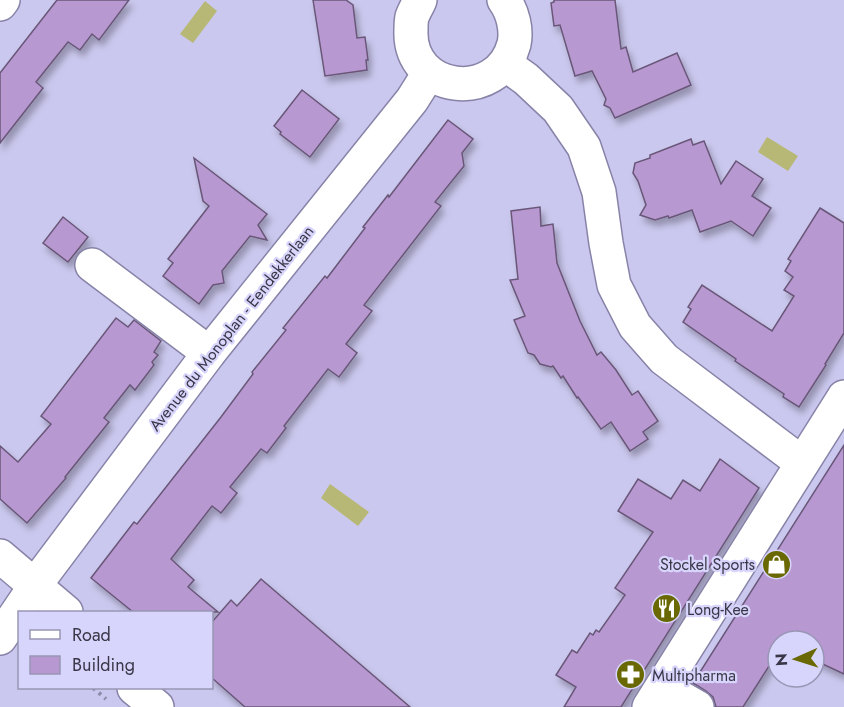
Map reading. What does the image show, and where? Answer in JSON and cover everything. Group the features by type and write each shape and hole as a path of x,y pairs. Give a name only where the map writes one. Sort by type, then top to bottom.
{"street":[{"path":"0,4 3,0"},
{"path":"420,0 411,18 410,41 416,58 429,72 444,81 462,85 487,79 505,64 513,49 514,18 504,0"},
{"path":"505,64 526,79 558,109 584,147 599,192 614,285 635,326 664,359 802,463"},
{"name":"Avenue du Monoplan - Eendekkerlaan","path":"0,638 20,600 209,353 412,100 429,72"},
{"path":"92,265 209,353"},
{"path":"697,707 656,697 844,397"},
{"path":"0,556 20,600 62,611"},
{"path":"136,689 157,707"}],"shaded area":[{"path":"205,1 217,11 193,43 180,34"},
{"path":"767,137 798,156 788,171 758,152"},
{"path":"330,484 369,512 358,526 321,498"}],"building":[{"path":"57,0 129,0 99,40 92,34 80,50 68,42 36,82 43,88 0,143 0,73"},
{"path":"313,0 346,0 353,5 357,38 365,37 367,70 325,76"},
{"path":"554,0 615,0 621,49 626,47 633,72 677,53 691,85 615,118 610,108 604,105 606,99 592,71 575,76 560,25 554,26 551,3"},
{"path":"302,90 339,119 310,157 280,134 281,132 274,126"},
{"path":"448,120 473,139 462,153 464,166 435,202 441,206 364,305 372,311 346,344 357,353 339,377 328,369 284,426 286,428 267,453 261,449 230,487 237,493 221,513 212,506 171,559 194,580 188,587 218,612 132,611 91,578 134,522 137,524 221,417 253,374 252,372 286,330 283,328 325,276 327,278 365,228 363,227 388,195 389,197"},
{"path":"691,139 693,145 704,141 721,184 736,161 763,179 752,196 771,208 753,236 731,221 700,232 692,210 655,220 640,215 646,205 633,173 635,163"},
{"path":"194,158 267,214 258,225 267,240 250,236 222,271 224,283 213,285 199,304 163,276 173,263 168,259 209,206 203,201"},
{"path":"540,207 541,226 553,224 557,263 580,321 597,355 601,352 632,395 638,391 658,421 643,432 648,439 630,451 611,422 601,429 563,376 561,378 553,366 540,364 534,355 528,353 514,320 525,316 510,280 518,279 511,211"},
{"path":"820,208 844,223 844,333 799,407 683,322 691,309 688,307 702,285 772,331 794,296 784,290 793,277 785,271 791,261 788,259"},
{"path":"63,217 88,237 68,262 43,243"},
{"path":"116,318 128,327 134,320 161,341 154,352 158,355 152,362 154,365 135,390 130,385 104,418 109,422 66,478 27,523 0,499 0,446 18,462 51,424 41,416"},
{"path":"844,445 844,674 826,666 826,629 766,629 766,671 743,707 716,707 713,697 693,683"},
{"path":"720,459 759,488 621,707 564,707 576,687 556,675 572,650 577,653 590,633 593,635 596,630 599,632 625,595 615,588 653,532 618,511 638,479 671,499 683,480 700,491"},
{"path":"261,579 410,707 245,707 213,679 213,621 231,600 237,606"}],"place":[{"name":"Stockel Sports","path":"776,564"},
{"name":"Long-Kee","path":"666,609"},
{"name":"Multipharma","path":"631,675"}]}
